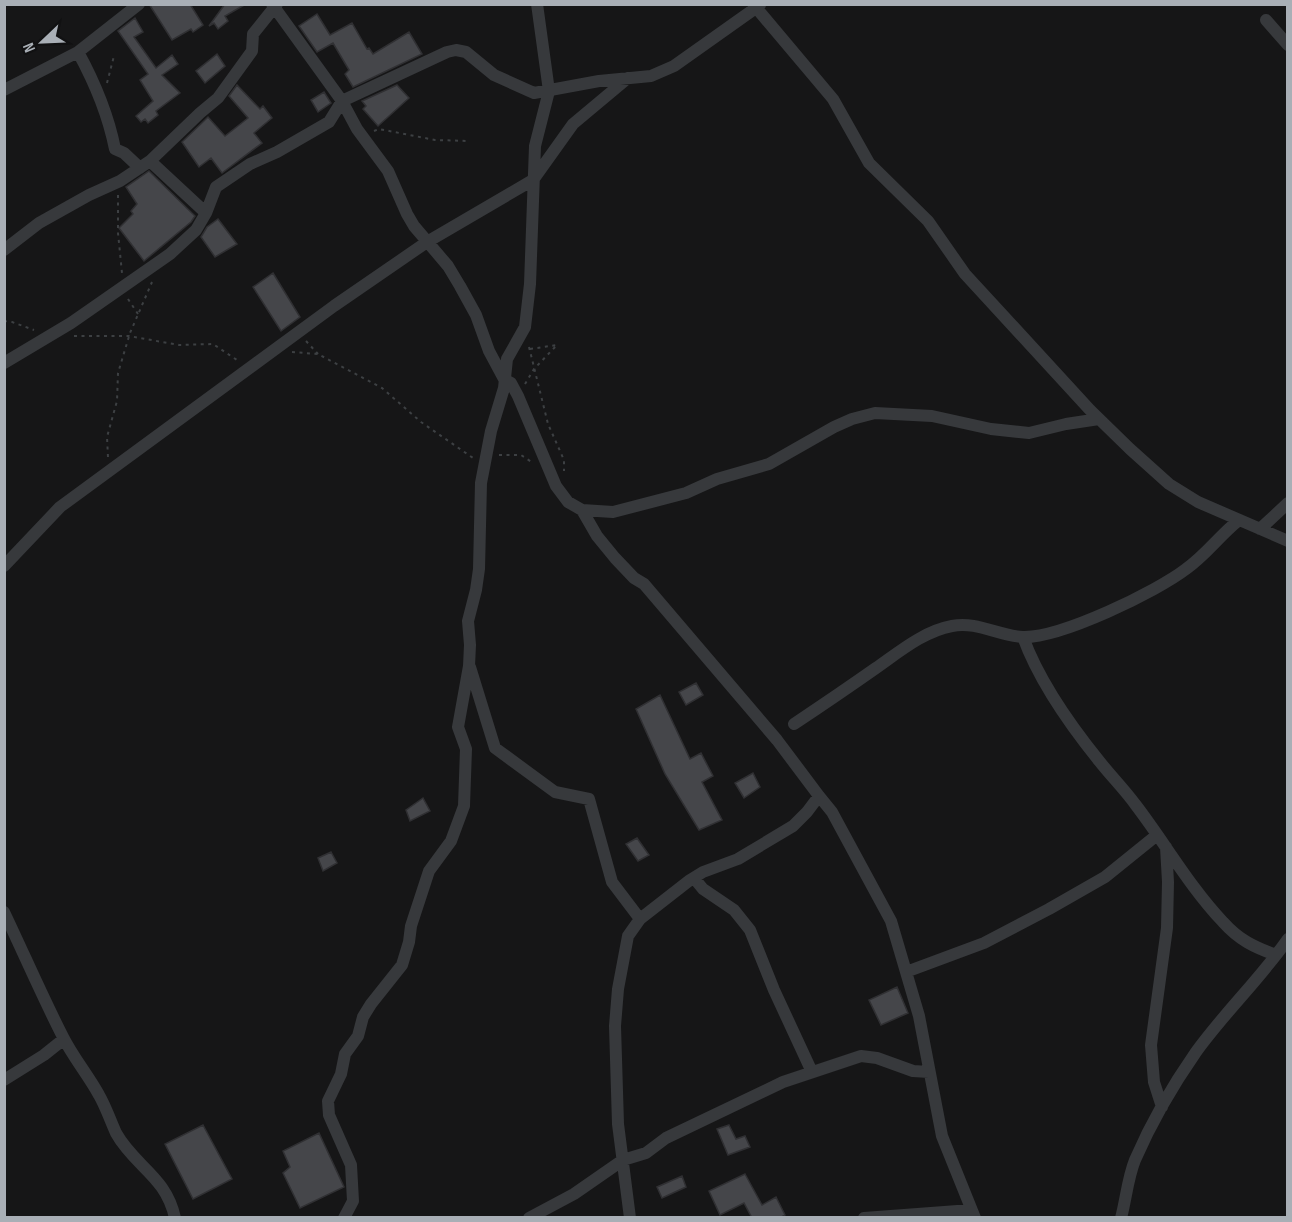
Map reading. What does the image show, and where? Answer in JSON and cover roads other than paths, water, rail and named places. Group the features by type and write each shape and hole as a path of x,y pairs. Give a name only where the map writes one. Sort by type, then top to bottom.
{"street":[{"path":"4,90 78,52 139,4"},
{"path":"344,1218 353,1201 351,1165 329,1114 328,1101 341,1074 345,1054 358,1036 363,1017 402,965 411,926 429,871 451,840 464,806 466,749 458,727 469,666 468,621 479,569 480,505 491,431 504,388 507,359 525,327 530,284 535,146 549,91 537,4"},
{"path":"4,250 54,214 117,182 145,164 218,98 252,51 253,34 274,5 342,101 360,134 388,171 407,214 448,266 460,286 476,315 489,351 504,379 511,383 518,396 556,486 568,501 582,510 597,536 615,558 634,578 644,584 777,740 819,796 848,841 891,921 919,1016 942,1136 973,1214 864,1218"},
{"path":"4,363 159,263 196,230 206,213 216,187 250,164 277,152 329,122 342,101 440,55 456,50 466,52 494,75 534,93 651,76 674,66 756,5 833,99 869,164 928,221 964,274 1099,419 1169,484 1198,502 1287,541"},
{"path":"1266,20 1287,45"},
{"path":"78,52 92,78 110,122 115,149 145,164 206,213"},
{"path":"4,566 60,507 273,350 427,242 533,180 573,124 628,78"},
{"path":"582,510 604,512 624,510 686,493 717,479 769,464 834,427 875,413 932,416 991,429 1029,433 1099,419"},
{"path":"1260,529 1287,503"},
{"path":"794,724 920,638 951,626 974,625 1023,637 1045,634 1080,624 1172,579 1194,563 1224,531 1239,519"},
{"path":"1023,637 1043,679 1098,760 1135,804 1223,923 1248,945 1276,955"},
{"path":"469,666 495,748 555,792 589,799 612,882 640,919"},
{"path":"630,1218 618,1124 615,1026 618,989 628,936 640,919 694,878 703,872 738,859 792,826 819,796"},
{"path":"906,972 984,944 1049,909 1105,877 1157,835"},
{"path":"1162,1107 1154,1083 1151,1044 1167,928 1166,847"},
{"path":"694,878 703,889 734,910 750,930 774,990 812,1072"},
{"path":"4,912 64,1039 100,1096 129,1153 156,1178 166,1192 172,1202 175,1218"},
{"path":"1121,1218 1134,1162 1162,1107 1196,1053 1287,939"},
{"path":"4,1080 44,1055 64,1039"},
{"path":"529,1218 574,1194 623,1160 646,1153 666,1138 757,1094 812,1072 861,1056 877,1058 913,1071 929,1072"}]}
